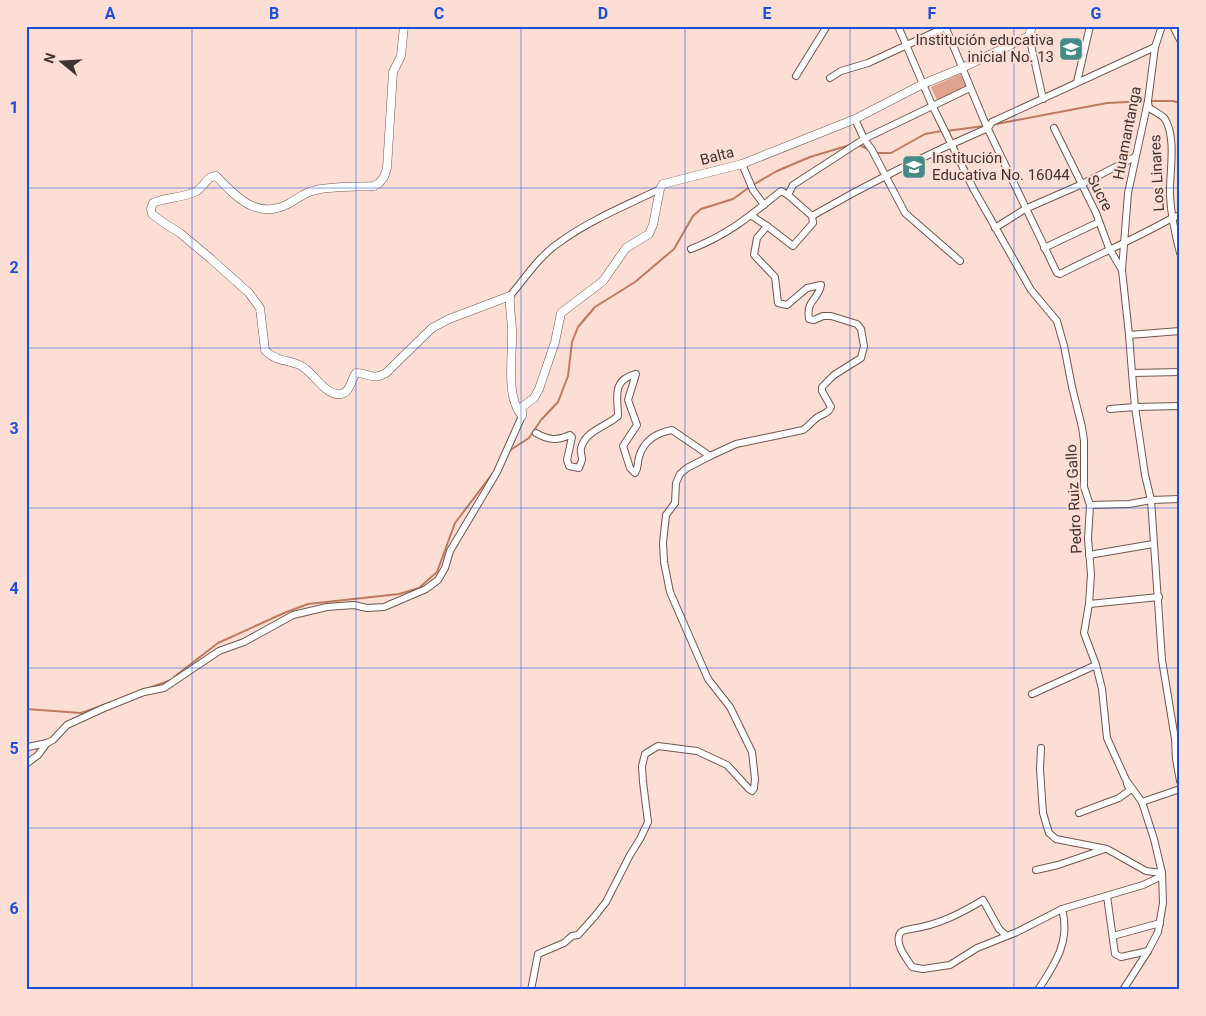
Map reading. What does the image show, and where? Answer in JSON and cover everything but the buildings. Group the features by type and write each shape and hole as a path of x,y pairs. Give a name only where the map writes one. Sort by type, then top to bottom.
{"street":[{"path":"404,26 401,56 393,72 387,168 379,183 374,186 316,190 303,194 290,203 276,209 259,209 235,196 214,176 210,177 197,191 153,203 152,214 180,233 249,293 260,308 265,350 273,358 299,364 306,368 323,387 338,394 344,393 356,373 378,377 386,372 432,328 449,319 510,296 547,253 560,242 585,227 660,189"},
{"path":"796,76 827,26"},
{"name":"Pedro Ruiz Gallo","path":"898,26 932,105 974,190 1031,290 1052,314 1059,327 1082,427 1085,466 1083,475 1084,487 1090,505 1088,538 1091,574 1084,634 1096,665 1102,689 1107,738 1126,780 1142,802 1154,839 1162,875 1163,903 1160,923 1148,951 1123,990"},
{"path":"1032,26 1029,36 1043,98"},
{"path":"1077,82 1090,26"},
{"name":"Huamantanga","path":"1162,26 1155,48 1148,101 1128,193 1122,270 1135,407 1145,475 1151,500 1162,660 1177,739 1176,759 1180,780"},
{"path":"1173,26 1180,40"},
{"path":"830,78 841,71 868,63 946,27 970,88 1025,209 1054,269 1060,274 1109,248 1124,243 1180,215"},
{"name":"Balta","path":"660,189 664,184 742,164 855,119 923,84 962,68 1029,36"},
{"path":"812,216 885,176 988,127 992,122 1155,48"},
{"path":"788,195 793,185 864,139 970,88"},
{"name":"Los Linares","path":"1148,101 1149,108 1164,118 1169,132 1172,164 1170,193 1172,218 1180,253"},
{"path":"855,119 905,213 960,261"},
{"name":"Sucre","path":"1054,128 1099,222 1109,248 1122,270"},
{"path":"995,228 1025,209 1080,185 1136,157"},
{"path":"742,164 753,190 764,205"},
{"path":"26,764 38,755 67,725 144,692 164,688 219,651 244,642 293,615 327,606 384,607 426,589 438,580 445,568 450,551 510,447 522,416 522,407 534,398 539,389 555,342 560,313 603,281 626,248 649,234 653,225 660,189"},
{"path":"691,249 712,241 752,216 781,191 812,216 813,223 793,246 752,216"},
{"path":"1044,248 1099,222"},
{"path":"531,990 538,954 564,943 572,936 578,936 606,902 640,839 648,822 642,766 645,754 658,746 697,750 727,766 749,789 752,791 754,788 752,752 730,707 708,679 670,592 664,562 663,543 666,515 675,503 676,483 680,474 710,456 736,444 803,430 809,427 818,417 831,410 831,405 822,392 822,387 834,375 858,361 863,355 864,346 861,329 857,324 831,316 823,316 814,320 809,319 809,305 821,285 807,288 786,305 778,303 775,277 754,255 757,238 767,226"},
{"path":"510,296 512,334 511,378 515,406 522,416"},
{"path":"1129,335 1180,331"},
{"path":"1132,373 1180,372"},
{"path":"536,432 544,438 555,440 570,435 572,437 567,460 570,466 579,468 582,460 580,448 587,438 595,428 610,423 618,416 616,396 618,385 629,376 636,374 628,400 638,425 623,446 630,468 635,472 639,467 638,458 645,444 659,432 672,430 710,456"},
{"path":"1110,409 1180,406"},
{"path":"1090,505 1129,504 1180,498"},
{"path":"1089,555 1153,544"},
{"path":"1089,604 1159,597"},
{"path":"1032,694 1096,665"},
{"path":"28,747 47,744"},
{"path":"1041,748 1040,769 1043,813 1049,834 1056,839 1106,849 1146,871 1162,875"},
{"path":"1079,813 1119,798 1130,790 1126,780"},
{"path":"1142,802 1180,789"},
{"path":"1036,870 1058,865 1106,849"},
{"path":"1007,936 999,929 983,900 955,916 920,928 902,931 898,940 901,950 911,966 915,968 923,969 950,965 977,948 1007,936 1062,909 1143,885 1162,875"},
{"path":"1107,896 1118,957 1148,951"},
{"path":"1038,990 1055,964 1062,947 1066,923 1062,909"},
{"path":"1113,936 1160,923"}],"shaded area":[{"path":"960,74 966,87 937,100 931,87"}],"waterway":[{"path":"991,125 1107,103 1148,101 1173,101 1180,103"},
{"path":"946,131 984,126"},
{"path":"875,153 891,153 925,134 942,131"},
{"path":"509,451 529,438 541,420 558,402 568,376 572,342 578,327 595,307 635,282 674,249 693,216 701,209 733,199 777,171 810,157 850,145"},
{"path":"859,145 868,149"},
{"path":"174,677 218,643 308,604 399,594 419,588 437,572 455,523 493,473"},
{"path":"149,688 171,680"},
{"path":"26,709 81,713 112,702"}],"place":[{"name":"Institución educativa inicial No. 13","path":"1071,49"},
{"name":"Institución Educativa No. 16044","path":"914,167"}]}
